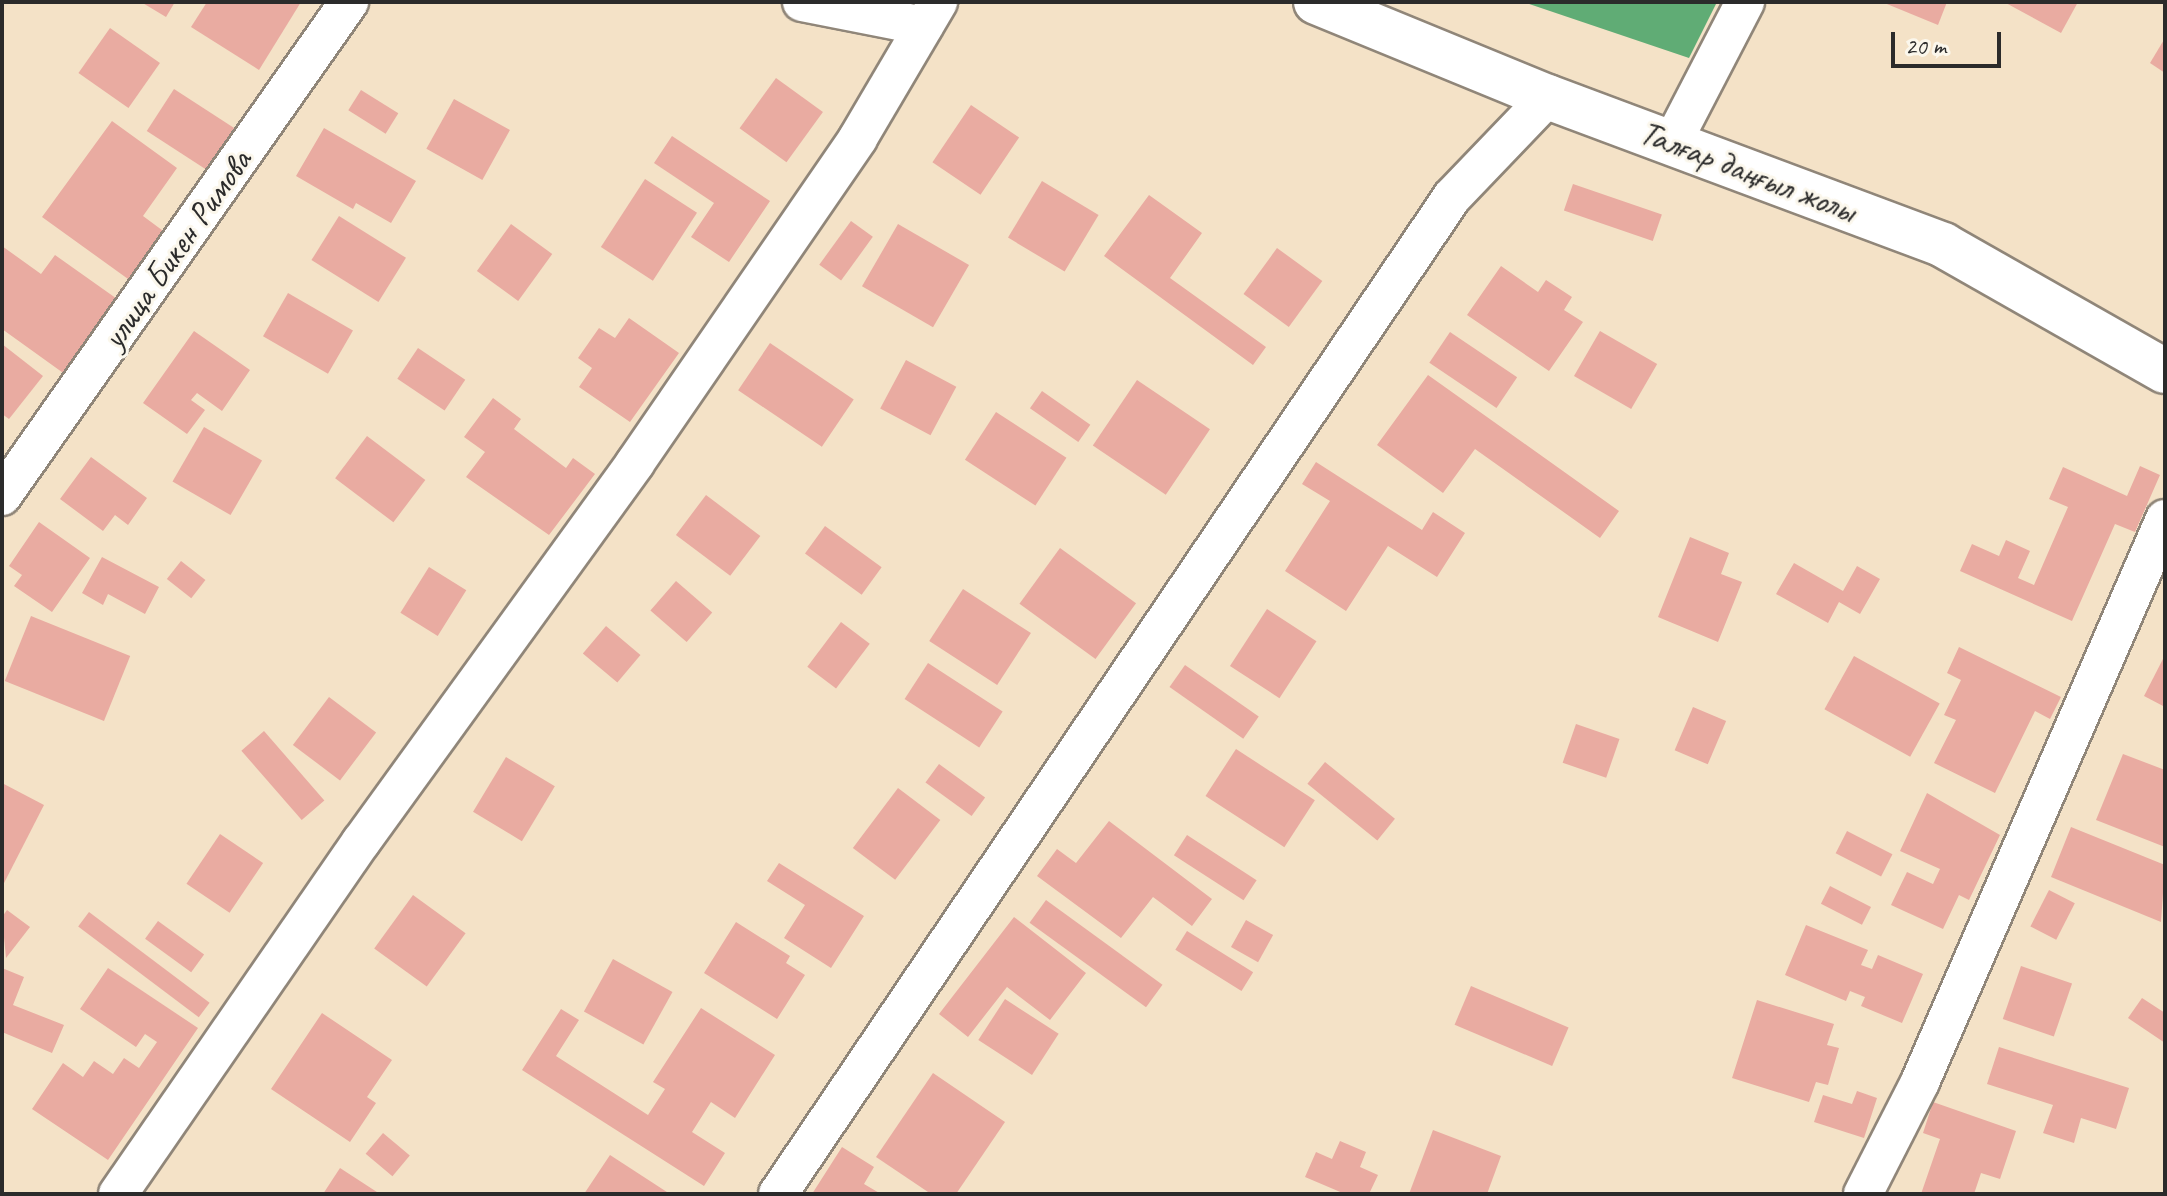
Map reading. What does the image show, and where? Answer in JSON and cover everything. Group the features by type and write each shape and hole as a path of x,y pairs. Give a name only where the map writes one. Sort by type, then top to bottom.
{"main road":[{"name":"Талғар даңғыл жолы","path":"1316,2 1548,97 1943,245 2165,371"}],"street":[{"name":"улица Бикен Римова","path":"2,496 349,2"},
{"path":"118,1194 361,842 653,437 858,138 931,14 802,2"},
{"path":"1672,143 1745,2"},
{"path":"778,1194 1452,197 1548,97"},
{"path":"1863,1194 1920,1082 2165,519"}],"green space":[{"path":"1523,2 1717,2 1689,58"}],"building":[{"path":"141,2 175,2 166,17"},
{"path":"207,2 301,2 259,70 191,27"},
{"path":"1882,2 1947,2 1938,25"},
{"path":"2004,2 2078,2 2061,33"},
{"path":"110,28 160,63 128,108 78,73"},
{"path":"2165,38 2165,73 2150,63"},
{"path":"776,78 823,112 786,162 740,128"},
{"path":"174,89 236,129 209,171 147,131"},
{"path":"361,90 398,113 386,134 348,110"},
{"path":"454,99 510,130 482,180 426,149"},
{"path":"971,105 1019,137 980,195 932,162"},
{"path":"112,121 177,168 143,216 170,236 135,284 42,217"},
{"path":"324,128 416,181 391,223 356,203 353,209 296,176"},
{"path":"672,136 770,201 729,262 691,237 714,203 654,163"},
{"path":"645,179 697,213 653,281 601,247"},
{"path":"1042,181 1099,215 1065,272 1008,238"},
{"path":"1573,184 1662,215 1653,241 1564,210"},
{"path":"1149,195 1202,233 1170,278 1266,347 1253,365 1104,256"},
{"path":"339,216 406,258 378,302 311,260"},
{"path":"851,221 873,237 841,281 819,265"},
{"path":"511,224 552,254 518,301 477,271"},
{"path":"898,224 969,265 933,327 862,286"},
{"path":"2,246 41,274 55,255 127,306 73,380 2,329"},
{"path":"1277,248 1322,281 1289,327 1243,294"},
{"path":"1501,266 1538,292 1546,280 1572,297 1564,310 1583,322 1549,371 1467,315"},
{"path":"288,293 353,330 328,374 263,336"},
{"path":"629,318 679,353 630,422 579,387 592,368 578,358 599,328 615,338"},
{"path":"194,331 250,370 222,411 197,393 191,400 205,410 187,434 143,403"},
{"path":"1600,331 1657,364 1631,409 1574,376"},
{"path":"1450,332 1517,377 1496,408 1429,363"},
{"path":"770,343 854,399 822,447 738,390"},
{"path":"2,344 43,376 9,419 2,414"},
{"path":"418,348 465,380 445,411 397,379"},
{"path":"906,360 956,387 931,435 880,409"},
{"path":"1428,375 1619,511 1600,538 1475,449 1443,493 1377,445"},
{"path":"1137,380 1210,429 1166,495 1093,445"},
{"path":"1042,391 1090,425 1078,442 1030,408"},
{"path":"493,398 521,419 514,429 566,468 573,458 595,474 549,535 466,477 485,452 464,437"},
{"path":"996,412 1066,458 1035,506 965,460"},
{"path":"204,427 262,460 231,515 172,482"},
{"path":"367,436 425,480 393,522 335,478"},
{"path":"91,457 147,498 128,525 115,515 103,531 60,499"},
{"path":"1316,462 1422,530 1433,512 1465,533 1437,577 1388,546 1346,611 1285,571 1330,501 1302,484"},
{"path":"2140,466 2160,475 2135,532 2115,524 2072,621 1960,571 1972,544 1999,556 2006,540 2030,551 2018,578 2034,585 2068,507 2049,499 2063,467 2127,496"},
{"path":"706,495 760,536 730,576 676,535"},
{"path":"39,522 90,558 52,612 14,586 22,575 9,566"},
{"path":"825,526 882,567 862,595 805,554"},
{"path":"1690,537 1729,553 1721,574 1742,582 1718,642 1658,617"},
{"path":"1060,548 1136,603 1095,659 1019,604"},
{"path":"102,557 159,587 145,614 108,594 103,605 82,593"},
{"path":"181,561 205,580 191,598 167,579"},
{"path":"1794,563 1843,591 1857,566 1880,579 1860,614 1839,602 1828,623 1776,594"},
{"path":"429,567 466,590 438,636 400,613"},
{"path":"676,581 712,612 687,642 650,610"},
{"path":"963,589 1031,633 997,685 929,641"},
{"path":"1267,609 1316,641 1279,698 1230,666"},
{"path":"31,616 130,656 104,721 5,681"},
{"path":"841,622 870,644 836,688 807,667"},
{"path":"606,626 640,655 617,683 583,654"},
{"path":"1959,647 2061,697 2050,719 2035,711 1995,793 1934,763 1956,720 1944,715 1961,680 1947,673"},
{"path":"2165,655 2165,707 2144,696"},
{"path":"1854,656 1940,704 1910,757 1824,709"},
{"path":"928,663 1003,711 979,748 905,699"},
{"path":"1185,665 1259,717 1243,739 1170,687"},
{"path":"329,697 376,733 340,780 293,745"},
{"path":"1693,707 1726,721 1708,764 1675,750"},
{"path":"1576,724 1619,739 1606,778 1563,763"},
{"path":"264,731 324,800 302,820 241,751"},
{"path":"1236,749 1315,800 1284,847 1206,796"},
{"path":"2123,754 2165,770 2165,847 2096,820"},
{"path":"506,757 555,786 522,841 473,812"},
{"path":"1325,762 1395,819 1377,840 1307,784"},
{"path":"939,764 985,798 972,816 925,783"},
{"path":"2,783 44,805 2,887"},
{"path":"898,788 940,820 895,880 853,848"},
{"path":"1927,793 2000,835 1969,900 1959,895 1943,929 1891,905 1907,872 1933,884 1940,869 1900,851"},
{"path":"1109,821 1212,899 1192,926 1153,897 1121,938 1037,876 1057,849 1076,863"},
{"path":"2071,827 2165,865 2161,922 2051,877"},
{"path":"1847,831 1892,854 1881,876 1836,853"},
{"path":"220,834 263,863 230,913 186,884"},
{"path":"1187,835 1257,880 1244,900 1174,855"},
{"path":"779,863 864,916 831,968 784,938 805,905 767,881"},
{"path":"1830,886 1871,907 1862,925 1821,904"},
{"path":"2049,890 2075,903 2056,940 2030,927"},
{"path":"413,895 466,933 427,987 374,948"},
{"path":"1046,900 1162,985 1146,1007 1030,923"},
{"path":"7,910 30,927 6,958 2,917"},
{"path":"89,912 210,1003 199,1017 78,926"},
{"path":"1014,917 1086,973 1050,1020 1007,987 968,1037 939,1014"},
{"path":"1246,920 1273,935 1258,962 1231,947"},
{"path":"158,921 204,955 191,972 145,939"},
{"path":"736,922 790,956 786,963 805,975 777,1019 704,973"},
{"path":"1806,925 1868,950 1861,965 1872,969 1878,955 1923,974 1902,1023 1861,1006 1865,997 1850,991 1846,1001 1785,975"},
{"path":"1187,931 1253,972 1241,991 1175,950"},
{"path":"613,959 672,992 643,1044 584,1011"},
{"path":"2021,966 2072,984 2054,1037 2003,1019"},
{"path":"2,968 24,977 13,1005 64,1025 52,1053 2,1032"},
{"path":"108,968 198,1028 108,1160 32,1109 63,1063 83,1077 94,1061 113,1074 124,1058 139,1068 157,1042 145,1034 136,1047 80,1009"},
{"path":"1471,986 1569,1027 1552,1066 1455,1025"},
{"path":"2142,998 2165,1013 2165,1043 2128,1018"},
{"path":"1005,999 1059,1034 1032,1075 978,1040"},
{"path":"1757,1000 1834,1024 1827,1045 1839,1048 1828,1085 1816,1082 1809,1102 1732,1078"},
{"path":"701,1008 775,1055 735,1118 711,1102 692,1132 725,1153 704,1186 522,1070 561,1009 579,1020 556,1056 648,1115 665,1089 653,1082"},
{"path":"322,1013 392,1060 367,1097 376,1103 350,1142 271,1089"},
{"path":"1999,1047 2129,1088 2116,1129 2081,1118 2074,1143 2043,1133 2053,1105 1987,1084"},
{"path":"933,1073 1005,1122 956,1194 931,1194 876,1157"},
{"path":"1857,1091 1877,1098 1864,1138 1814,1122 1823,1095 1852,1104"},
{"path":"1933,1102 2016,1131 2000,1179 1981,1173 1974,1194 1921,1194 1940,1139 1923,1133"},
{"path":"1433,1130 1501,1156 1487,1194 1409,1194"},
{"path":"383,1133 410,1155 392,1176 366,1154"},
{"path":"1340,1141 1366,1152 1360,1167 1378,1175 1369,1194 1345,1194 1305,1177 1316,1152 1332,1159"},
{"path":"842,1147 874,1167 864,1184 881,1194 812,1194"},
{"path":"610,1155 670,1194 584,1194"},
{"path":"340,1168 380,1194 323,1194"}]}
